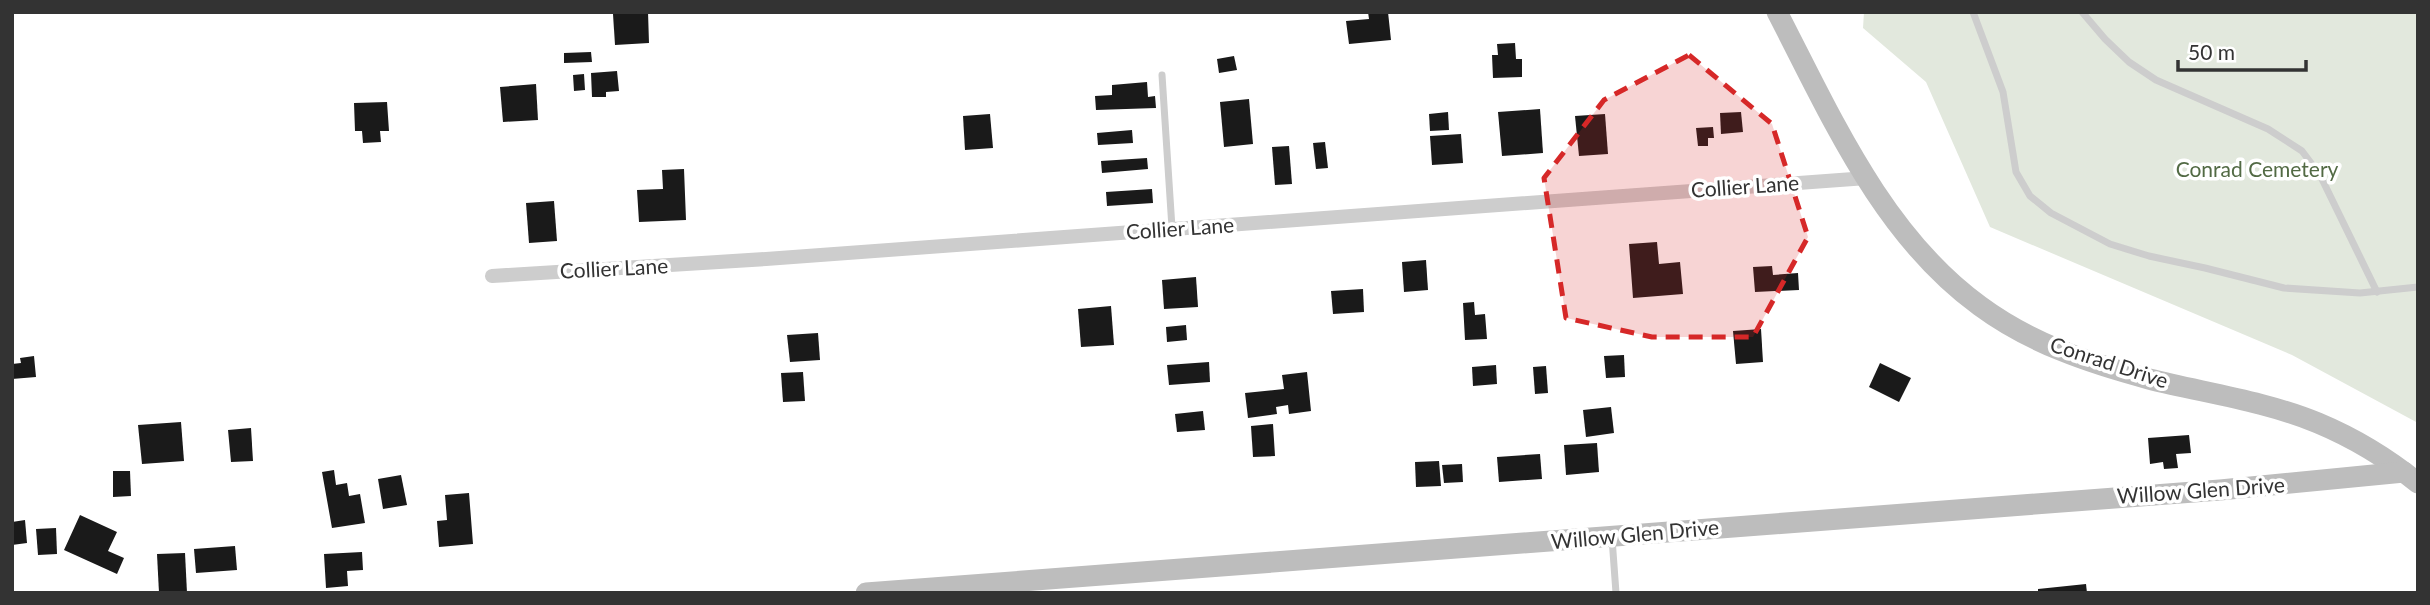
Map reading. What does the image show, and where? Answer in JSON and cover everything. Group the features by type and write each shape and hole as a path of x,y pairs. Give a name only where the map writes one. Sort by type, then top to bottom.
{"main road":[{"name":"Conrad Drive","path":"1777,12 1867,178 1892,216 1948,281 1980,306 2014,328 2092,363 2268,407 2316,422 2349,437 2411,477"},
{"name":"Willow Glen Drive","path":"866,593 2411,477"}],"street":[{"name":"Collier Lane","path":"492,276 766,259 1867,178"}],"lane":[{"path":"1973,12 2003,92 2016,172 2030,196 2051,213 2110,244 2284,288 2332,292 2418,288"},
{"path":"2082,12 2129,62 2156,80 2268,129 2302,151 2320,175 2377,292"},
{"path":"1162,75 1172,229"},
{"path":"1612,537 1616,593"}],"highlighted area":[{"path":"1689,55 1772,124 1808,237 1753,337 1652,337 1566,318 1544,178 1604,100"}],"green space":[{"name":"Conrad Cemetery","path":"1864,12 2418,12 2418,423 2292,355 1990,227 1926,82 1863,28"}],"building":[{"path":"648,12 649,43 615,45 613,14"},
{"path":"1368,12 1388,12 1391,40 1349,44 1346,21 1369,19"},
{"path":"1515,43 1516,59 1522,59 1522,77 1493,78 1492,55 1498,55 1497,44"},
{"path":"591,52 592,62 564,63 564,53"},
{"path":"1234,56 1237,70 1219,73 1217,59"},
{"path":"617,71 619,91 606,92 606,97 592,97 591,73"},
{"path":"584,74 585,90 574,91 573,75"},
{"path":"1147,82 1148,97 1155,96 1156,108 1096,110 1095,96 1112,95 1112,85"},
{"path":"536,84 538,120 503,122 500,87"},
{"path":"1249,99 1253,144 1224,147 1220,102"},
{"path":"387,102 389,131 380,131 381,142 363,143 362,131 355,131 354,103"},
{"path":"1540,109 1543,153 1502,156 1498,112"},
{"path":"1448,112 1449,130 1430,131 1429,114"},
{"path":"1741,112 1743,132 1721,134 1720,113"},
{"path":"990,114 993,148 965,150 963,116"},
{"path":"1605,114 1608,154 1579,156 1575,116"},
{"path":"1713,127 1714,138 1708,138 1708,146 1698,146 1696,128"},
{"path":"1132,130 1133,143 1098,145 1097,133"},
{"path":"1461,134 1463,163 1432,165 1430,136"},
{"path":"1325,142 1328,168 1316,169 1313,143"},
{"path":"1289,146 1292,184 1275,185 1272,147"},
{"path":"1147,158 1148,169 1102,173 1101,161"},
{"path":"684,169 686,220 639,222 637,190 663,189 662,170"},
{"path":"1152,189 1153,203 1107,206 1106,192"},
{"path":"554,201 557,241 529,243 526,203"},
{"path":"1657,242 1659,264 1680,262 1683,294 1633,298 1629,244"},
{"path":"1426,260 1428,290 1404,292 1402,262"},
{"path":"1772,266 1773,275 1798,273 1799,290 1755,292 1753,267"},
{"path":"1196,277 1198,307 1164,309 1162,280"},
{"path":"1363,289 1364,312 1333,314 1331,291"},
{"path":"1474,302 1475,315 1485,314 1487,339 1465,340 1463,303"},
{"path":"1111,306 1114,345 1081,347 1078,309"},
{"path":"1186,325 1187,340 1167,342 1166,327"},
{"path":"1761,329 1763,362 1736,364 1733,331"},
{"path":"818,333 820,360 790,362 787,335"},
{"path":"1624,355 1625,377 1606,378 1604,356"},
{"path":"34,356 36,377 12,379 12,364 21,363 20,358"},
{"path":"1209,362 1210,382 1169,385 1167,365"},
{"path":"1880,363 1911,378 1899,402 1869,387"},
{"path":"1496,365 1497,384 1473,386 1472,367"},
{"path":"1546,366 1548,393 1535,394 1533,367"},
{"path":"803,372 805,401 783,402 781,373"},
{"path":"1307,372 1311,411 1289,414 1288,405 1276,407 1277,414 1248,418 1245,393 1284,389 1282,375"},
{"path":"1611,407 1614,433 1586,437 1583,410"},
{"path":"1203,411 1205,430 1177,432 1175,414"},
{"path":"181,422 184,461 142,464 138,425"},
{"path":"1273,424 1275,456 1253,457 1251,426"},
{"path":"251,428 253,461 231,462 228,430"},
{"path":"2189,435 2191,453 2176,454 2178,468 2164,469 2163,462 2150,464 2148,438"},
{"path":"1597,443 1599,472 1566,475 1564,445"},
{"path":"1540,454 1542,479 1499,482 1497,457"},
{"path":"1439,461 1441,486 1416,487 1415,462"},
{"path":"1462,464 1463,482 1444,483 1442,465"},
{"path":"334,470 336,485 347,483 349,496 360,494 365,523 332,528 322,472"},
{"path":"113,471 130,471 131,496 113,497"},
{"path":"401,475 407,505 383,509 378,479"},
{"path":"469,493 473,544 439,547 437,521 447,520 445,495"},
{"path":"80,515 117,532 108,551 124,558 117,574 64,550"},
{"path":"25,520 27,543 12,545 12,522"},
{"path":"56,528 57,554 38,555 36,529"},
{"path":"235,546 237,570 196,573 194,549"},
{"path":"362,552 363,570 347,571 348,586 326,588 324,554"},
{"path":"185,553 187,593 159,593 157,554"},
{"path":"2086,584 2087,593 2038,593 2038,589"}]}
